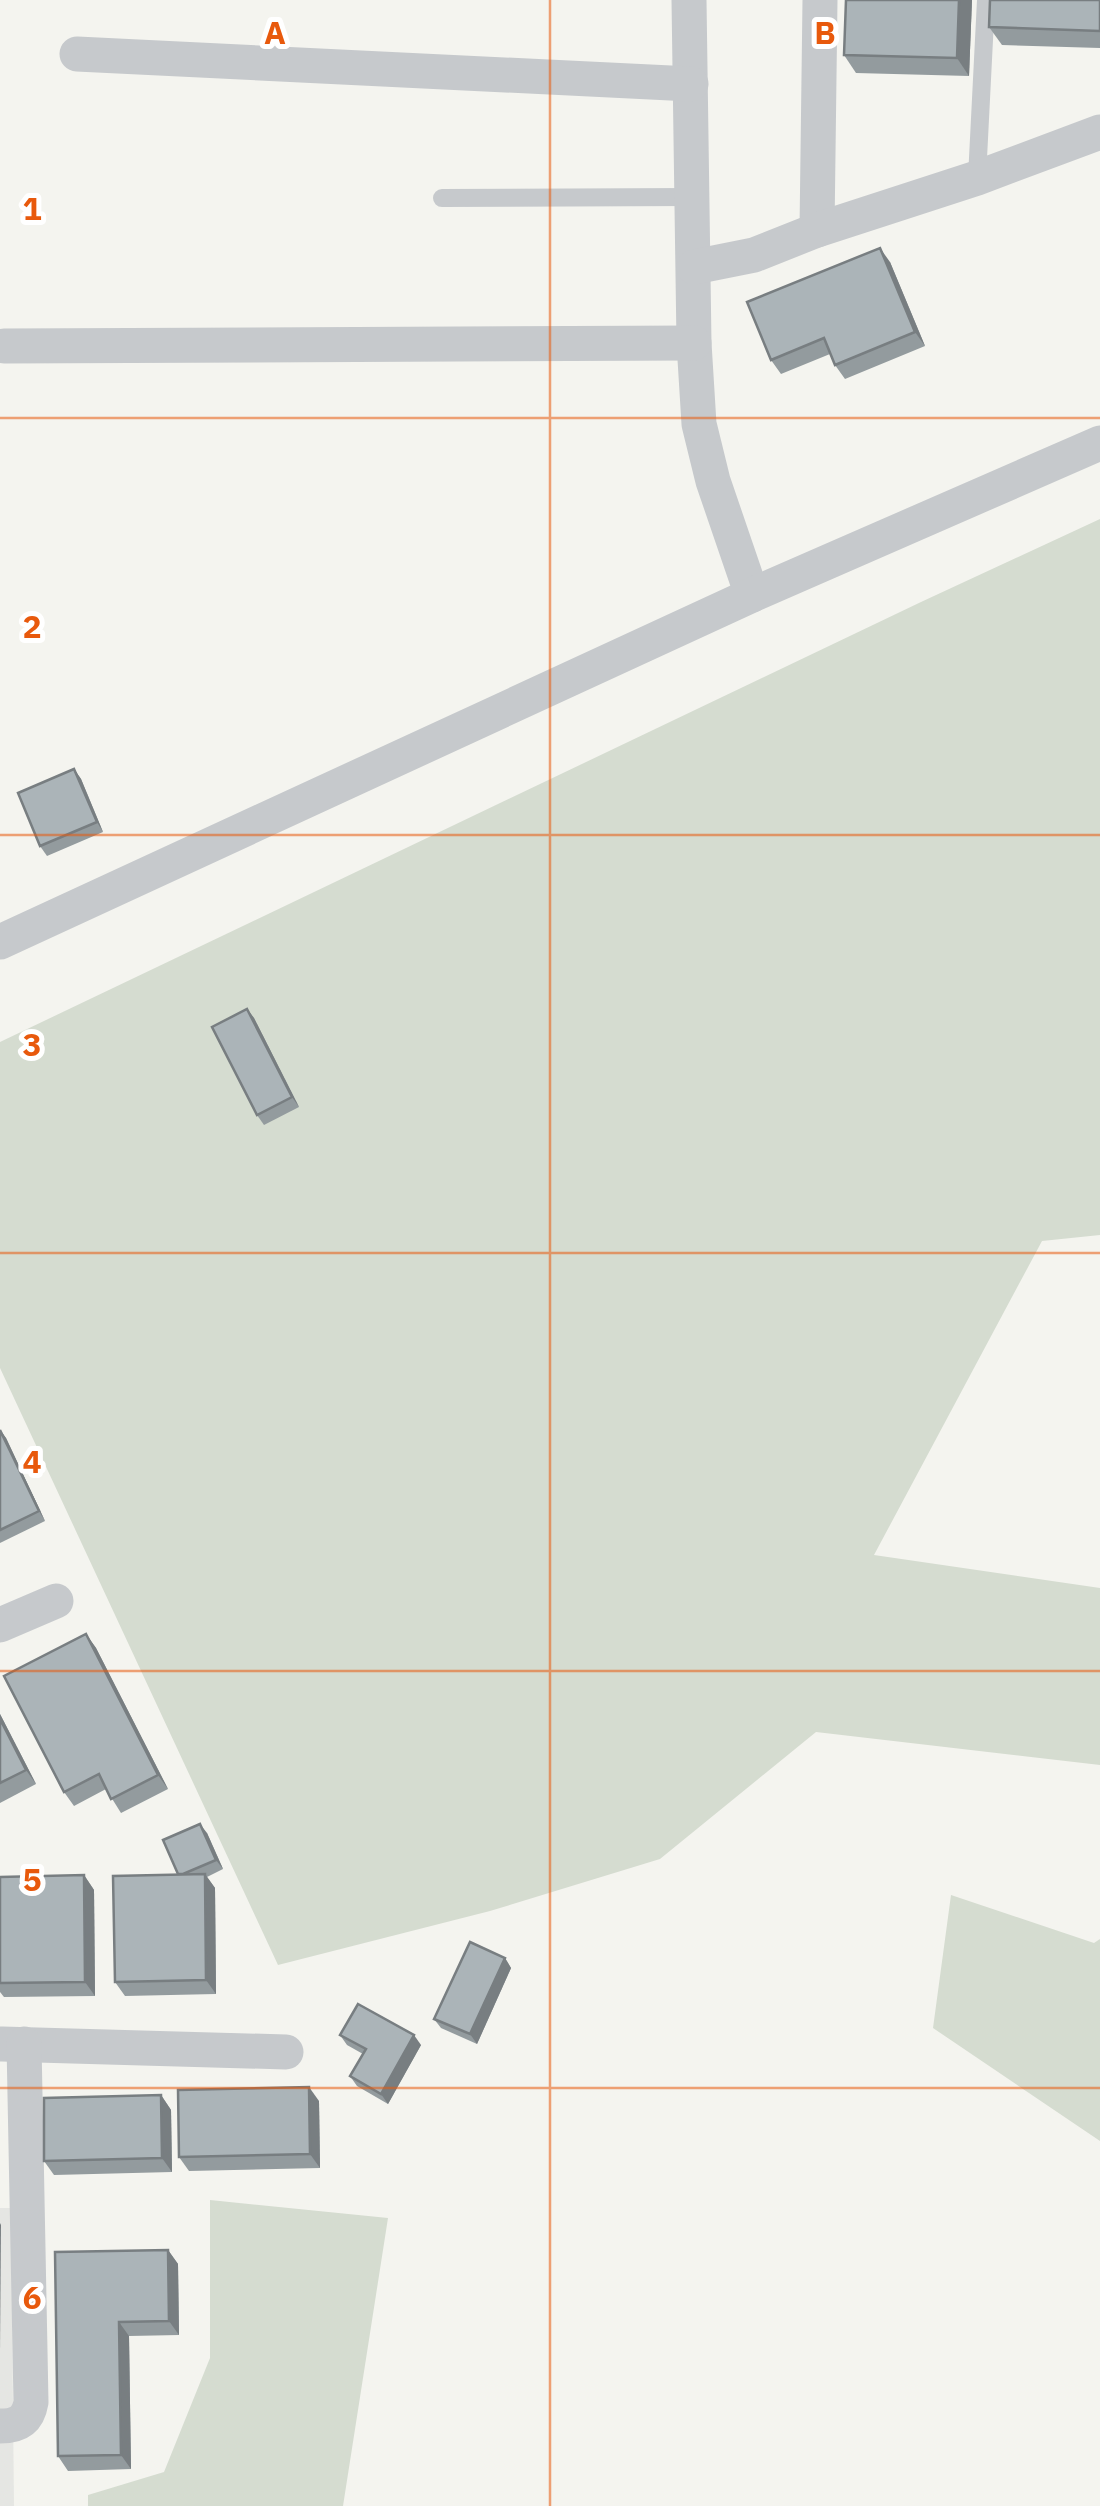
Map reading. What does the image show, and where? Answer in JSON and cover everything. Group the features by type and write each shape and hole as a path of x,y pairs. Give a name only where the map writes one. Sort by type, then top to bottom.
{"street":[{"path":"688,0 699,424 713,481 752,595"},
{"path":"817,230 820,0"},
{"path":"77,54 691,84"},
{"path":"694,266 754,255 1100,132"},
{"path":"4,346 694,343"},
{"path":"0,942 752,595 1100,443"},
{"path":"0,1624 56,1601"},
{"path":"0,2426 22,2422 30,2413 32,2402 12,2044 286,2052"}],"lane":[{"path":"977,178 986,0"},
{"path":"442,198 692,198"}],"shaded area":[{"path":"1100,519 1100,1235 1042,1241 874,1555 1100,1588 1100,1765 816,1732 660,1859 490,1911 278,1965 0,1368 0,1042"},
{"path":"951,1895 1094,1943 1100,1939 1100,2141 933,2028"},
{"path":"210,2200 388,2218 343,2506 88,2506 88,2495 164,2472 210,2358"},
{"path":"0,2208 11,2208 14,2506 0,2506"}],"building":[{"path":"846,0 959,0 957,58 844,55"},
{"path":"990,0 1100,0 1100,31 989,27"},
{"path":"880,248 915,332 835,365 824,338 771,360 747,302"},
{"path":"74,769 97,822 40,846 18,793"},
{"path":"247,1009 292,1097 257,1115 212,1027"},
{"path":"0,1430 39,1511 0,1530"},
{"path":"86,1634 158,1775 111,1799 99,1774 64,1792 4,1676"},
{"path":"0,1719 26,1770 0,1783"},
{"path":"200,1824 216,1860 178,1874 163,1840"},
{"path":"205,1874 206,1980 115,1982 113,1876"},
{"path":"84,1875 85,1982 0,1983 0,1877"},
{"path":"470,1942 505,1958 470,2034 434,2019"},
{"path":"358,2004 414,2035 381,2094 350,2076 366,2049 340,2035"},
{"path":"309,2087 310,2154 179,2157 178,2090"},
{"path":"161,2095 162,2158 44,2161 44,2098"},
{"path":"168,2250 169,2321 119,2322 121,2455 58,2456 55,2252"}]}
